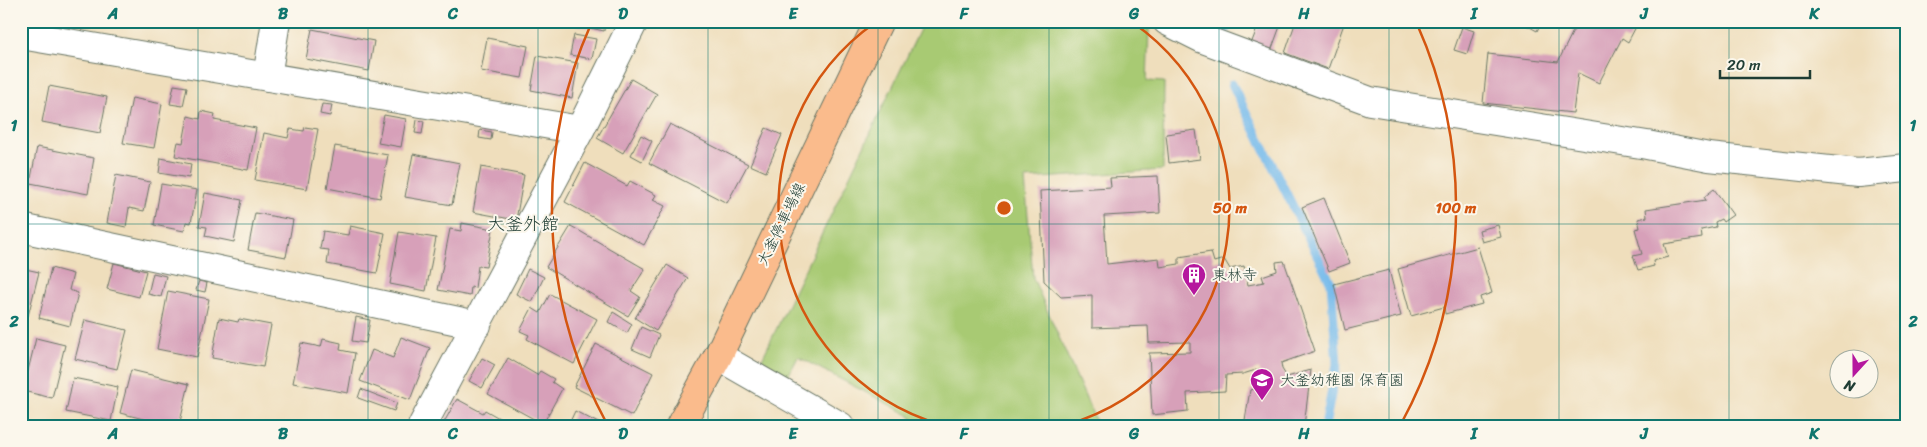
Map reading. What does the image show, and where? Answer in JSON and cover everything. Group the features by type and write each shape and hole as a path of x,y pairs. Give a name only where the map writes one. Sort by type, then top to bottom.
{"main road":[{"name":"大釜停車場線","path":"680,426 718,356 879,21"}],"street":[{"path":"267,77 276,21"},
{"path":"422,426 580,130 634,21"},
{"path":"1167,21 1206,30 1370,101 1647,145 1709,158 1858,173 1906,168"},
{"path":"21,35 580,130"},
{"path":"21,228 477,325"},
{"path":"718,356 840,426"}],"green space":[{"path":"924,21 1132,21 1149,28 1147,81 1164,82 1163,170 1025,179 1033,278 1098,426 915,426 911,416 798,357 788,376 761,361"}],"building":[{"path":"559,21 605,21 604,31"},
{"path":"1260,21 1282,21 1271,51 1251,44"},
{"path":"1296,21 1345,21 1328,69 1285,53"},
{"path":"1519,21 1542,21 1537,31"},
{"path":"1578,21 1639,21 1628,42 1622,38 1599,83 1578,73 1573,113 1483,103 1488,54 1558,62"},
{"path":"1462,27 1474,31 1467,54 1454,50"},
{"path":"312,29 374,41 369,71 306,59"},
{"path":"574,35 596,39 592,59 570,55"},
{"path":"487,38 528,46 522,78 481,71"},
{"path":"537,56 578,63 572,98 531,90"},
{"path":"631,79 657,94 623,153 597,138"},
{"path":"21,80 29,82 22,118 21,117"},
{"path":"174,85 187,87 183,106 170,104"},
{"path":"49,86 107,97 100,133 42,122"},
{"path":"132,98 162,104 154,148 123,143"},
{"path":"322,104 332,105 330,116 320,114"},
{"path":"201,111 215,114 214,120 256,128 248,170 175,156 178,142 183,143 188,116 200,119"},
{"path":"384,115 406,119 401,147 378,143"},
{"path":"417,120 424,121 422,134 415,133"},
{"path":"670,124 748,164 727,203 649,163"},
{"path":"305,127 318,129 307,189 255,180 264,133 288,138 290,129 304,131"},
{"path":"766,128 782,135 766,172 750,165"},
{"path":"480,130 492,132 491,140 479,138"},
{"path":"1196,130 1200,159 1169,163 1166,134"},
{"path":"641,135 652,141 642,161 631,155"},
{"path":"335,146 388,155 380,198 327,188"},
{"path":"37,147 94,158 88,194 30,183"},
{"path":"413,154 460,163 452,205 405,197"},
{"path":"161,158 191,164 189,178 159,173"},
{"path":"585,163 627,186 630,181 656,195 653,200 665,206 644,245 565,202"},
{"path":"481,167 524,175 516,220 473,212"},
{"path":"116,175 150,182 144,211 129,208 126,227 107,223"},
{"name":"東林寺","path":"1158,176 1160,213 1104,216 1107,264 1159,258 1160,267 1179,264 1179,257 1211,252 1214,262 1224,259 1230,269 1244,266 1248,285 1264,282 1262,276 1277,271 1276,262 1284,261 1315,351 1281,363 1287,377 1311,370 1304,426 1244,426 1250,390 1265,387 1259,369 1243,374 1226,375 1225,391 1187,393 1188,411 1152,415 1149,353 1190,352 1190,342 1149,343 1148,326 1092,328 1092,295 1061,297 1044,281 1040,191 1111,187 1110,178"},
{"path":"161,184 197,190 191,223 186,222 184,231 154,225"},
{"path":"1714,189 1733,215 1723,222 1721,219 1715,222 1716,227 1701,230 1702,238 1664,244 1668,257 1653,261 1654,266 1638,270 1633,256 1642,254 1635,229 1640,228 1638,219 1647,217 1646,209 1706,200 1704,197"},
{"path":"205,193 242,200 234,242 205,236 207,227 199,226"},
{"path":"1324,198 1350,263 1329,271 1302,207"},
{"path":"255,213 293,220 286,257 248,250"},
{"path":"462,223 493,229 486,267 478,266 475,288 471,287 470,296 438,290 450,229 461,231"},
{"path":"1498,225 1501,237 1482,242 1479,230"},
{"path":"350,226 385,233 377,273 327,264 329,250 320,249 323,231 348,235"},
{"path":"571,226 645,269 631,291 640,297 628,316 546,267"},
{"path":"399,232 436,238 426,291 390,284"},
{"path":"1478,247 1492,293 1480,297 1482,304 1445,314 1444,307 1411,316 1398,269"},
{"path":"114,263 146,271 139,297 107,289"},
{"path":"667,265 688,278 656,331 635,318"},
{"path":"21,268 39,272 28,316 21,314"},
{"path":"51,268 73,274 69,290 78,293 70,326 39,318"},
{"path":"528,269 544,277 532,302 516,294"},
{"path":"1389,270 1401,316 1345,330 1334,284"},
{"path":"153,273 166,276 161,297 148,294"},
{"path":"199,281 207,283 205,292 196,290"},
{"path":"168,291 209,299 197,357 157,349"},
{"path":"550,294 597,319 574,364 527,339 529,335 520,331 532,308 540,313"},
{"path":"613,312 632,324 627,333 608,322"},
{"path":"356,317 370,320 366,343 352,341"},
{"path":"219,318 238,322 239,319 271,325 263,367 212,358"},
{"path":"85,320 127,330 117,369 75,359"},
{"path":"641,327 659,335 650,357 632,349"},
{"path":"401,337 430,348 410,400 360,381 372,350 393,358"},
{"path":"36,338 65,345 52,398 23,391"},
{"path":"323,339 341,343 340,350 355,353 348,393 293,383 301,343 321,347"},
{"path":"596,344 653,373 632,416 574,387"},
{"path":"482,358 495,365 482,388 469,381"},
{"path":"508,358 537,375 540,371 554,379 552,382 562,389 543,424 488,394"},
{"path":"131,370 189,384 179,426 171,426 120,413"},
{"path":"73,378 118,387 111,421 66,412"},
{"path":"361,389 397,403 394,411 358,398"},
{"path":"457,399 483,413 485,410 506,422 504,426 442,426"},
{"path":"575,411 604,426 568,426"}],"waterway":[{"path":"1226,29 1229,21"},
{"path":"1232,84 1331,283 1337,364 1325,426"}],"place":[{"name":"東林寺","path":"1194,296"},
{"name":"大釜幼稚園 保育園","path":"1262,401"}],"district":[{"name":"大釜外館","path":"523,224"}]}
